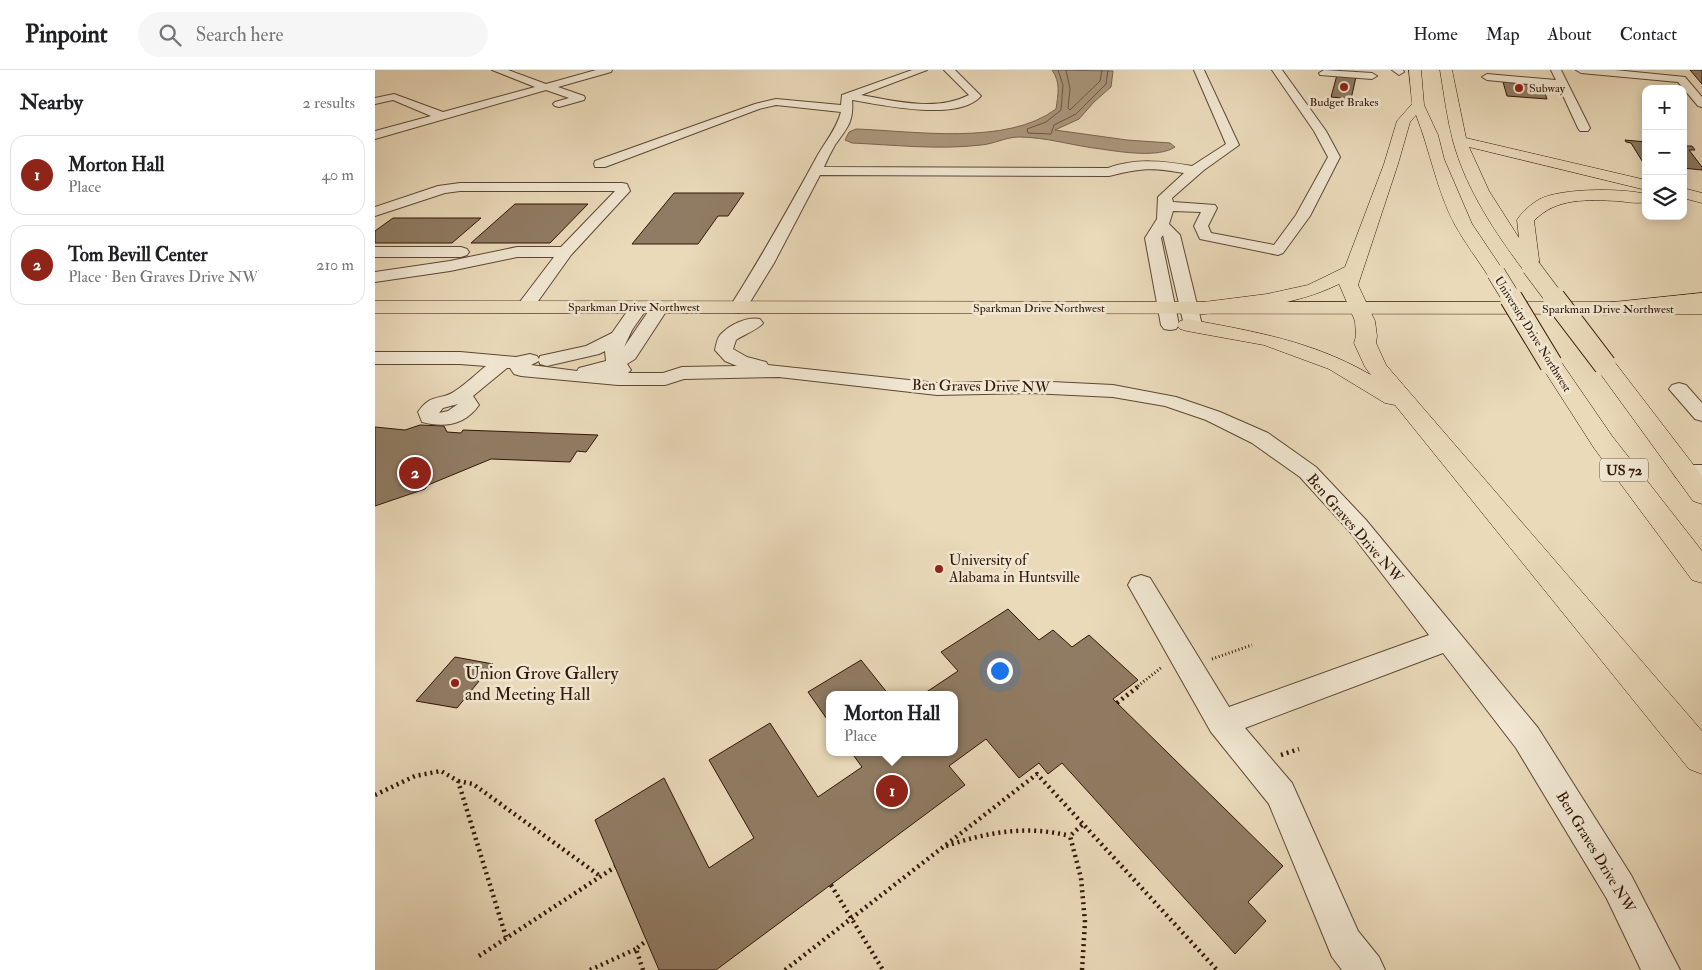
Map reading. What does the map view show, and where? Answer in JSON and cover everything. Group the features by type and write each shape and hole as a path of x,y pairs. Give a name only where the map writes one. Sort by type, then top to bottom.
{"main road":[{"name":"University Drive Northwest","path":"1415,70 1418,104 1431,135 1437,160 1463,224 1496,273 1551,364 1618,463 1702,572"},
{"name":"US 72","path":"1446,70 1460,141 1485,199 1513,244 1605,366 1693,472 1702,495"},
{"path":"1418,104 1404,121 1348,285 1369,335 1365,343 1376,367 1702,757"},
{"path":"1460,141 1642,184"},
{"path":"1531,267 1525,220 1535,209 1550,201 1577,197 1610,195 1642,198"},
{"path":"1687,201 1702,198"},
{"path":"1687,204 1702,212"},
{"path":"1184,317 1314,289 1353,270"},
{"path":"1604,309 1702,299"},
{"name":"Sparkman Drive Northwest","path":"375,307 525,307 639,320 738,308 1184,317"},
{"name":"Sparkman Drive Northwest","path":"375,322 639,320 754,323 1362,316 1702,308"},
{"name":"Sparkman Drive Northwest","path":"1362,316 1702,324"},
{"path":"1184,317 1269,340 1337,364 1413,411"},
{"name":"US 72","path":"1618,463 1649,484 1702,543"}],"street":[{"path":"497,70 521,76 545,87 580,98 559,104"},
{"path":"375,135 607,70"},
{"path":"846,103 922,70"},
{"path":"600,164 776,102 946,107 966,103 977,96 949,70"},
{"path":"1184,317 1153,238 1162,226 1166,206 1165,196 1195,171 1233,145 1199,70"},
{"path":"1166,206 1210,208 1201,226 1205,236 1278,250 1303,216 1334,157 1320,132 1277,70"},
{"path":"1556,70 1584,128"},
{"path":"1581,70 1678,74 1702,104"},
{"path":"1324,73 1372,76"},
{"path":"1487,77 1563,84"},
{"path":"375,101 394,97 442,116"},
{"path":"738,308 766,263 829,145 843,127 846,103"},
{"path":"816,171 1109,172 1124,166 1147,165 1171,166 1195,171"},
{"path":"375,212 443,189 460,187 622,187 623,191 565,252 525,307"},
{"path":"1162,226 1172,235 1184,317"},
{"path":"375,252 565,252"},
{"path":"375,277 450,266 517,252"},
{"path":"547,360 592,350 639,320"},
{"path":"629,379 615,364 613,356 639,320"},
{"path":"570,376 615,364 628,355 639,320"},
{"path":"754,323 743,327 727,338 724,344 725,350 728,355 738,360 779,370"},
{"name":"Ben Graves Drive NW","path":"375,358 460,358 509,363 547,360 675,366 682,373"},
{"path":"459,398 509,363"},
{"name":"Ben Graves Drive NW","path":"509,363 521,370 570,376 629,379 665,379 682,373 779,370 937,389 1031,386 1113,391 1169,401 1213,416 1260,438 1308,472 1358,526 1527,738 1619,886 1661,970"},
{"path":"1141,585 1222,723 1281,794 1345,944 1366,970"},
{"path":"1222,723 1448,639"}],"lane":[{"path":"1679,389 1702,415"}],"path":[{"path":"1208,661 1252,646"},
{"path":"1117,703 1162,667"},
{"path":"1278,756 1299,749"},
{"path":"375,795 415,776 441,771 458,780 473,784 600,876"},
{"path":"785,970 1037,774 1217,970"},
{"path":"458,780 506,938"},
{"path":"1070,836 1083,824"},
{"path":"943,847 973,836 1027,828 1052,831 1070,836"},
{"path":"1070,836 1081,878 1085,922 1082,970"},
{"path":"479,956 615,867"},
{"path":"831,885 883,970"},
{"path":"590,970 636,949 646,941"},
{"path":"636,949 643,970"},
{"path":"789,970 798,960"}],"water":[{"path":"1052,70 1113,71 1111,87 1079,119 1055,130 1127,140 1170,143 1175,147 1159,152 1139,153 1091,148 1029,137 1014,137 986,144 949,147 852,143 845,140 849,132 856,129 959,134 1012,128 1036,121 1056,109 1058,84"}],"building":[{"path":"1690,70 1702,70 1702,84"},
{"name":"Budget Brakes","path":"1337,75 1356,77 1351,99 1331,97"},
{"path":"1503,82 1542,85 1547,99 1507,96"},
{"path":"1625,140 1642,142 1642,161 1631,143"},
{"path":"1687,146 1692,146 1695,150 1689,150 1702,167 1702,170 1687,168"},
{"path":"674,193 744,193 728,216 718,216 698,244 632,244"},
{"path":"515,204 588,204 550,243 471,243"},
{"path":"393,218 481,218 452,243 375,243 375,231"},
{"path":"420,425 444,426 447,432 461,433 463,430 598,435 586,452 577,451 570,462 491,459 428,485 425,489 375,506 375,427 405,430"},
{"path":"1008,609 1039,640 1053,630 1072,647 1089,635 1138,680 1113,699 1283,866 1248,902 1266,921 1235,954 1062,763 1048,774 1039,763 1019,778 986,739 949,766 965,785 716,970 659,970 595,820 664,778 709,868 754,838 709,760 770,723 818,797 862,767 854,756 958,756 958,691 928,691 958,671 941,652"},
{"name":"Union Grove Gallery and Meeting Hall","path":"455,657 493,664 457,708 416,701"},
{"path":"861,660 886,691 826,691 826,718 808,692"}],"place":[{"name":"Budget Brakes","path":"1344,87"},
{"name":"Subway","path":"1519,88"},
{"name":"Tom Bevill Center","path":"415,473"},
{"name":"University of Alabama in Huntsville","path":"939,569"},
{"name":"Union Grove Gallery and Meeting Hall","path":"455,683"},
{"name":"Morton Hall","path":"892,791"}]}
